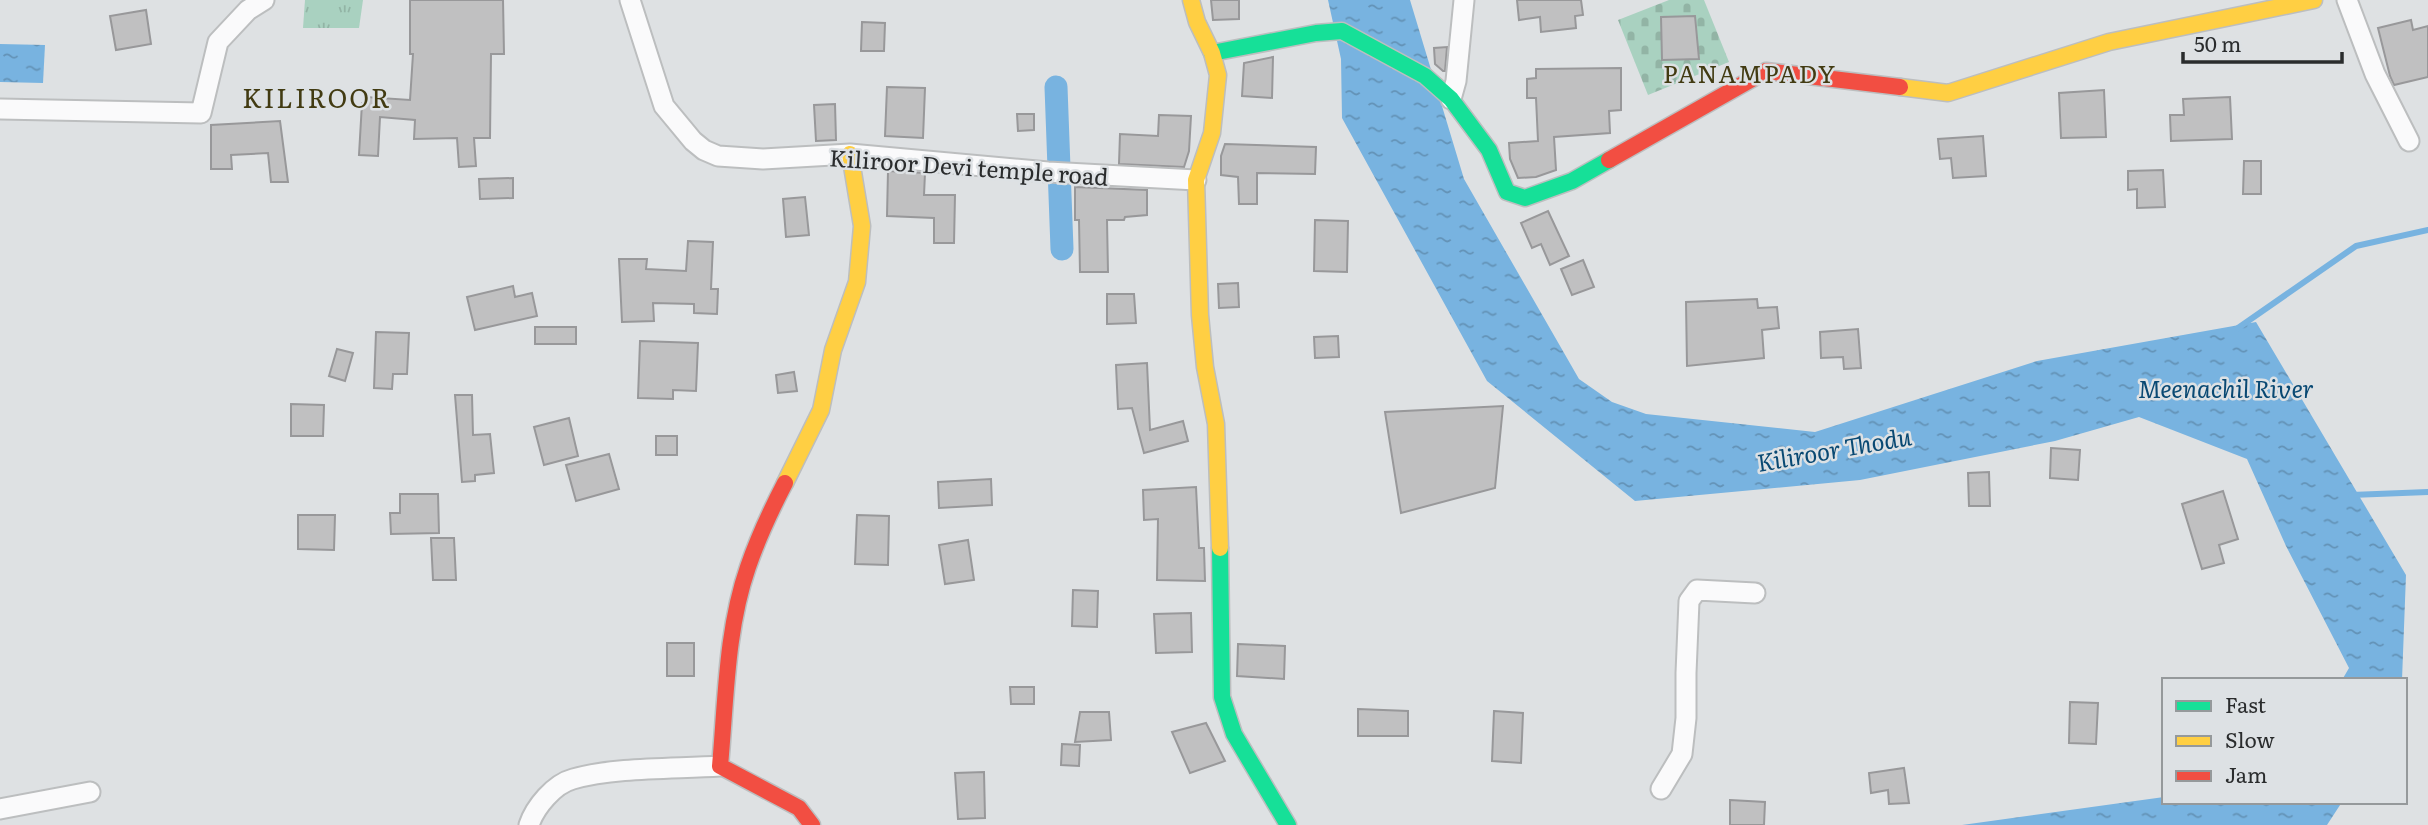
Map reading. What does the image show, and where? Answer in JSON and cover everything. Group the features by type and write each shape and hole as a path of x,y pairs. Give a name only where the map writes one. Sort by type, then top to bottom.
{"street":[{"path":"0,109 201,113 218,42 248,10 264,0"},
{"path":"1191,0 1218,75 1212,133 1196,180 1200,314 1205,367 1216,424 1219,473 1222,696 1234,734 1288,825"},
{"path":"1446,95 1457,68 1464,0"},
{"path":"1212,53 1316,33 1342,31 1425,76 1446,95 1489,150 1507,191 1525,198 1572,181 1766,71 1948,93 2109,42 2314,0"},
{"path":"2347,0 2375,74 2409,141"},
{"name":"Kiliroor Devi temple road","path":"637,5 664,106 693,141 718,156 763,159 850,154 1048,172 1196,180"},
{"path":"720,766 732,636 747,569 767,519 821,410 833,350 857,282 862,226 850,154"},
{"path":"1661,789 1682,754 1686,718 1689,601 1697,590 1755,593"},
{"path":"529,825 551,792 571,779 626,771 720,766 799,807 813,825"},
{"path":"0,809 90,792"}],"green space":[{"path":"305,0 363,0 359,28 303,28"},
{"path":"1669,0 1704,0 1729,62 1648,95 1618,20"}],"water":[{"name":"Meenachil River","path":"1328,0 1410,0 1464,179 1579,379 1612,402 1646,414 1815,432 2037,361 2256,322 2406,575 2402,678 2343,678 2349,668 2286,546 2247,459 2139,417 2055,441 1860,480 1635,501 1487,381 1342,118 1341,59"},
{"path":"0,44 45,45 43,83 0,82"},
{"path":"2162,797 2162,804 2341,804 2327,825 1962,825"}],"building":[{"path":"410,0 503,0 504,54 491,54 490,138 474,138 476,166 459,167 457,138 414,139 415,120 380,117 378,156 359,155 362,103 366,103 366,97 410,100 413,54 410,54"},
{"path":"1211,0 1239,0 1239,19 1213,20"},
{"path":"1517,0 1581,0 1583,15 1575,16 1576,28 1541,32 1540,17 1519,20"},
{"path":"146,10 151,44 116,50 110,16"},
{"path":"1695,16 1699,59 1662,60 1661,17"},
{"path":"2411,20 2413,30 2428,26 2428,77 2394,85 2378,28"},
{"path":"862,22 885,23 884,51 861,51"},
{"path":"1447,47 1443,71 1435,64 1434,48"},
{"path":"1273,57 1272,98 1242,96 1244,63"},
{"path":"1621,68 1621,110 1609,111 1610,133 1554,137 1556,170 1536,177 1518,178 1510,159 1509,143 1538,141 1536,98 1527,98 1527,79 1536,78 1536,69"},
{"path":"887,87 925,88 923,138 885,136"},
{"path":"2104,90 2106,137 2061,138 2059,93"},
{"path":"2230,97 2232,139 2171,141 2170,115 2184,115 2183,99"},
{"path":"835,104 836,140 816,141 814,105"},
{"path":"1017,114 1034,114 1034,130 1018,131"},
{"path":"1159,115 1191,116 1189,151 1184,167 1119,164 1120,134 1158,136"},
{"path":"280,121 288,182 271,182 268,153 231,155 232,169 211,169 211,125"},
{"path":"1983,136 1986,176 1953,178 1951,158 1940,159 1938,139"},
{"path":"1225,144 1316,147 1315,174 1257,173 1257,204 1239,204 1238,177 1221,175 1221,156"},
{"path":"2244,161 2261,161 2261,194 2243,194"},
{"path":"2163,170 2165,207 2137,208 2137,189 2128,190 2128,171"},
{"path":"888,171 925,173 924,195 955,195 954,243 934,243 934,218 887,216"},
{"path":"513,178 513,198 480,199 479,179"},
{"path":"1075,187 1147,190 1147,215 1125,217 1124,220 1107,220 1108,272 1080,272"},
{"path":"805,197 809,235 786,237 783,199"},
{"path":"1548,211 1569,256 1550,265 1541,244 1532,248 1521,223"},
{"path":"1315,220 1348,221 1347,272 1314,271"},
{"path":"688,241 713,242 711,289 718,289 717,314 694,313 694,304 653,303 654,321 622,322 619,259 647,259 646,269 686,271"},
{"path":"1583,260 1594,287 1572,295 1561,269"},
{"path":"1238,283 1239,307 1219,308 1218,284"},
{"path":"513,286 515,297 532,293 537,316 475,330 467,297"},
{"path":"1107,294 1134,294 1136,323 1107,324"},
{"path":"1757,299 1758,308 1777,307 1779,328 1762,330 1764,358 1687,366 1686,302"},
{"path":"535,327 576,327 576,344 535,344"},
{"path":"1858,329 1861,368 1844,369 1843,357 1821,358 1820,332"},
{"path":"376,332 409,333 407,374 393,374 392,389 374,388"},
{"path":"1338,336 1339,357 1315,358 1314,337"},
{"path":"640,341 698,343 696,391 673,390 673,399 638,398"},
{"path":"337,349 353,353 345,381 329,376"},
{"path":"1147,363 1150,430 1183,421 1188,441 1144,453 1132,408 1118,409 1116,365"},
{"path":"794,372 797,391 778,393 776,375"},
{"path":"455,395 472,395 473,435 490,434 494,473 475,475 475,481 462,482"},
{"path":"291,404 324,405 323,436 291,436"},
{"path":"1503,406 1495,488 1401,513 1385,412"},
{"path":"569,418 578,456 544,465 534,427"},
{"path":"656,436 677,436 677,455 656,455"},
{"path":"2051,448 2080,450 2078,480 2050,478"},
{"path":"609,454 619,489 576,501 566,465"},
{"path":"1989,472 1990,506 1969,506 1968,473"},
{"path":"991,479 992,505 939,508 938,482"},
{"path":"1196,487 1199,548 1204,548 1205,581 1157,580 1158,519 1144,520 1143,490"},
{"path":"2223,491 2238,539 2219,545 2224,563 2202,569 2182,504"},
{"path":"400,494 438,494 439,533 391,534 390,513 400,513"},
{"path":"298,515 335,515 334,550 298,549"},
{"path":"857,515 889,516 888,565 855,564"},
{"path":"431,538 454,538 456,580 433,580"},
{"path":"968,540 974,580 945,584 939,545"},
{"path":"1073,590 1098,591 1097,627 1072,626"},
{"path":"1191,613 1192,652 1156,653 1154,614"},
{"path":"667,643 694,643 694,676 667,676"},
{"path":"1238,644 1285,646 1284,679 1237,676"},
{"path":"1010,687 1034,687 1034,704 1011,704"},
{"path":"2070,702 2098,703 2096,744 2069,743"},
{"path":"1358,709 1408,711 1408,736 1358,736"},
{"path":"1494,711 1523,713 1521,763 1492,761"},
{"path":"1080,712 1109,712 1111,740 1075,742"},
{"path":"1206,723 1225,761 1190,773 1172,732"},
{"path":"1062,744 1080,745 1079,766 1061,765"},
{"path":"1904,768 1909,803 1889,804 1888,790 1871,793 1869,773"},
{"path":"984,772 985,818 958,819 955,773"},
{"path":"1730,800 1765,802 1764,825 1730,825"}],"waterway":[{"path":"1056,87 1062,249"},
{"path":"2238,328 2356,246 2428,230"},
{"path":"2351,495 2428,492"}],"traffic: fast":[{"path":"1212,53 1316,33 1342,31 1425,76 1451,99 1489,150 1507,192 1525,198 1572,181 1609,160"},
{"path":"1220,548 1222,697 1234,734 1288,825"}],"traffic: slow":[{"path":"1191,0 1218,75 1212,133 1196,180 1200,315 1205,367 1216,424 1220,548"},
{"path":"1900,87 1948,93 2109,42 2314,0"},
{"path":"785,483 821,410 833,350 857,282 862,226 850,154"}],"traffic: jam":[{"path":"1609,160 1766,71 1900,87"},
{"path":"785,483 756,545 735,616 720,766 799,808 812,825"}],"district":[{"name":"PANAMPADY","path":"1750,72"},
{"name":"KILIROOR","path":"317,96"}],"water label":[{"name":"Kiliroor Thodu","path":"1834,448"}]}
